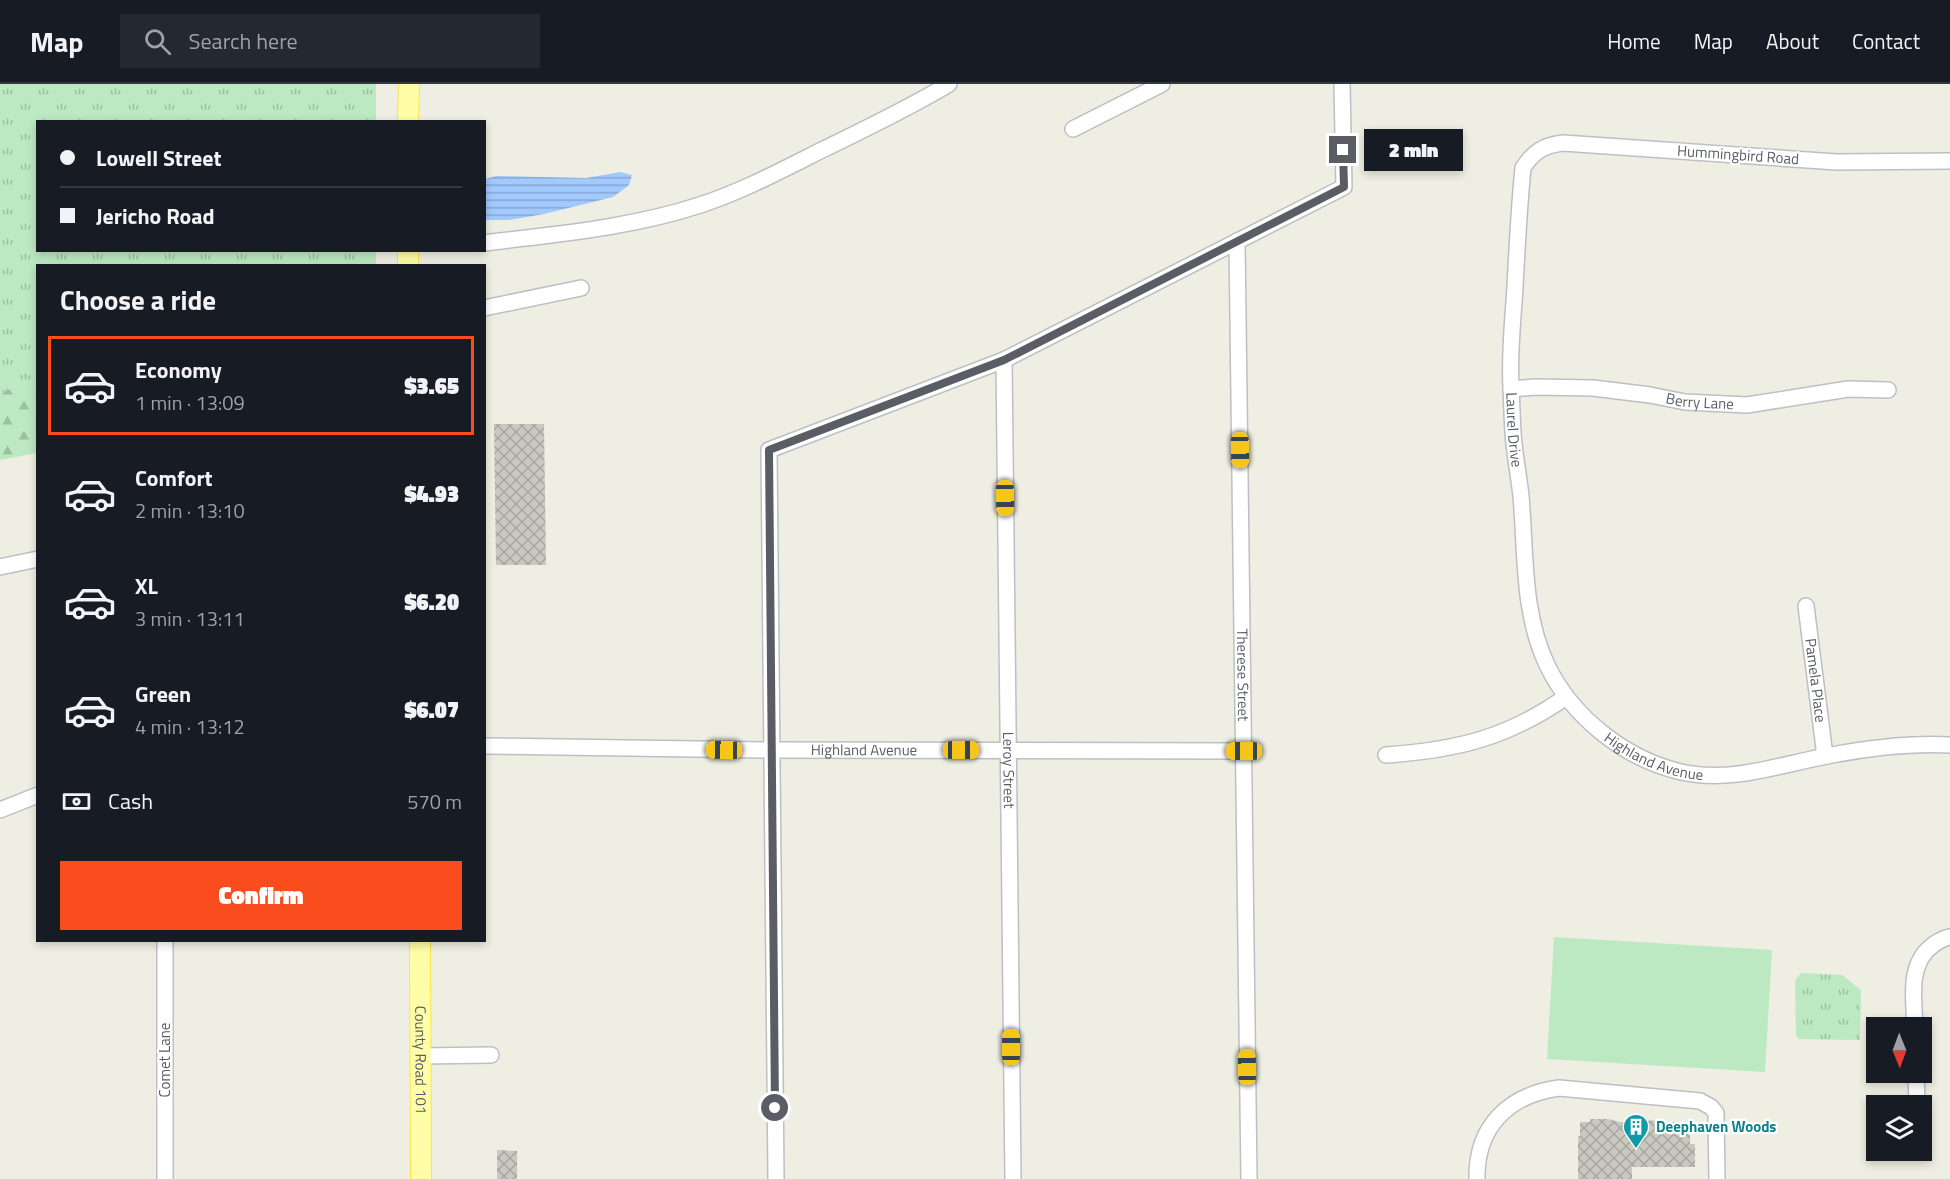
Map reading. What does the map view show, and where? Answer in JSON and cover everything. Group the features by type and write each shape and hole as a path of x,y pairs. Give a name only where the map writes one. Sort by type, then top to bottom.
{"main road":[{"path":"408,84 408,120"},
{"name":"County Road 101","path":"420,942 421,1179"}],"street":[{"path":"486,243 635,222 700,205 765,179 901,112 950,84"},
{"path":"1073,129 1162,84"},
{"path":"776,1179 769,450 1004,360 1344,187 1342,84"},
{"name":"Hummingbird Road","path":"1530,157 1550,144 1563,143 1837,162 1950,161"},
{"name":"Laurel Drive","path":"1530,157 1523,168 1514,306 1511,388 1513,441 1521,496 1524,572 1535,636 1547,666 1566,697"},
{"name":"Therese Street","path":"1237,241 1249,1179"},
{"path":"486,308 581,288"},
{"name":"Leroy Street","path":"1004,360 1013,1179"},
{"name":"Berry Lane","path":"1511,388 1593,388 1685,402 1747,405 1848,389 1888,390"},
{"path":"0,567 36,559"},
{"name":"Pamela Place","path":"1806,606 1825,756"},
{"path":"1386,755 1448,748 1483,740 1545,712 1566,697"},
{"name":"Highland Avenue","path":"1566,697 1587,720 1616,743 1647,760 1681,772 1716,776 1749,774 1825,756 1889,746 1950,744"},
{"name":"Highland Avenue","path":"486,746 772,750 1244,751"},
{"path":"0,810 36,796"},
{"path":"1915,1017 1914,980 1917,964 1927,949 1943,938 1950,937"},
{"name":"Comet Lane","path":"165,942 165,1179"},
{"path":"421,1056 491,1055"},
{"path":"1477,1179 1478,1158 1489,1126 1514,1102 1536,1093 1559,1088 1700,1101 1711,1107 1716,1113 1717,1179"}],"green space":[{"path":"0,84 376,84 376,120 36,120 36,252 376,252 376,264 36,264 36,378 0,393"},
{"path":"36,378 36,453 0,460 0,393"},
{"path":"1554,937 1772,950 1765,1072 1547,1059"},
{"path":"1801,973 1842,975 1861,990 1860,1040 1799,1039 1796,1035 1795,981"}],"water":[{"path":"620,172 632,175 629,185 613,197 544,214 510,220 486,220 486,179 496,176 586,178"}],"building":[{"path":"494,424 544,424 546,565 496,565"},
{"name":"Deephaven Woods","path":"1590,1119 1620,1122 1662,1120 1663,1122 1690,1122 1690,1144 1695,1144 1695,1167 1632,1167 1632,1179 1578,1179 1580,1122 1590,1122"},
{"path":"497,1150 517,1151 517,1179 497,1179"}],"place":[{"name":"Deephaven Woods","path":"1636,1150"}],"route":[{"path":"775,1108 769,450 1004,360 1344,187 1343,150"}]}
